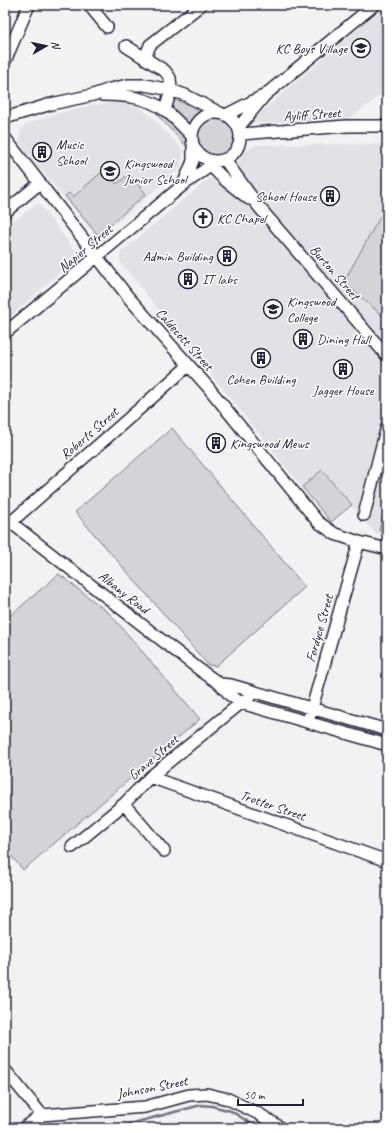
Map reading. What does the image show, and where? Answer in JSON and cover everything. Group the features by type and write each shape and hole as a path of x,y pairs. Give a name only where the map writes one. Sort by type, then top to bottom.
{"street":[{"path":"5,61 29,5"},
{"path":"89,5 107,26"},
{"path":"145,58 150,46 201,5"},
{"path":"239,131 265,95 374,5"},
{"path":"126,46 165,71 170,78 171,90 165,110"},
{"path":"5,118 51,104 128,85 145,85 171,90 185,95 223,114 234,120 239,131 240,143 232,156 217,162 207,160 199,155 193,147 191,135 198,120 204,115 212,113 223,114 265,95"},
{"path":"93,94 122,95 139,99 165,110 191,135"},
{"name":"Ayliff Street","path":"239,131 347,126 387,126"},
{"name":"Caldecott Street","path":"5,138 40,182 96,258 188,366 208,387 318,522 335,534 387,549"},
{"name":"Napier Street","path":"183,185 193,161 193,147"},
{"name":"Napier Street","path":"5,333 183,185 217,162"},
{"name":"Burton Street","path":"217,162 259,207 387,356"},
{"name":"Burton Street","path":"217,162 226,181 259,207"},
{"path":"5,212 40,182"},
{"name":"Roberts Street","path":"8,520 188,366"},
{"path":"364,515 387,426"},
{"name":"Albany Road","path":"8,520 220,684 230,695 241,702 387,745"},
{"name":"Fordyce Street","path":"308,722 359,542"},
{"name":"Albany Road","path":"220,684 231,685 387,730"},
{"name":"Grave Street","path":"72,847 124,804 150,777 255,692"},
{"name":"Trotter Street","path":"150,777 387,861"},
{"path":"124,804 164,851"},
{"path":"5,1070 42,1115 24,1128"},
{"name":"Johnson Street","path":"42,1115 145,1107 189,1095 208,1094 228,1099 259,1114 281,1128"}],"shaded area":[{"name":"KC Boys Village","path":"385,5 387,5 387,90 345,122 248,123"},
{"path":"171,98 191,106 199,112 187,126 170,106"},
{"name":"Kingswood Junior School","path":"122,102 139,107 151,116 184,151 180,169 98,238 23,149 19,141 21,130 26,124 52,115 91,105"},
{"path":"156,111 160,112 183,132 188,148 159,117"},
{"path":"212,118 220,118 230,123 234,130 234,144 230,151 220,156 212,156 202,151 200,148 197,141 197,133 202,123 205,121"},
{"name":"Kingswood College","path":"387,144 387,536 375,533 322,470 302,487 120,262 120,253 207,180 214,179 240,160 243,153 256,145"},
{"path":"104,170 117,184 129,174 146,194 98,235 65,196 69,193 73,197"},
{"path":"38,203 79,255 5,322 5,227"},
{"path":"387,204 387,318 350,288 347,282 347,276"},
{"path":"172,428 305,587 216,666 208,665 75,512"},
{"path":"322,470 352,505 331,522 302,487"},
{"path":"387,497 387,533 379,531"},
{"path":"59,574 110,614 200,719 23,870 5,848 5,620"}],"waterway":[{"path":"122,1126 201,1105 231,1111 258,1128"},
{"path":"38,1128 43,1128"}],"place":[{"name":"KC Boys Village","path":"361,48"},
{"name":"Music School","path":"42,152"},
{"name":"Kingswood Junior School","path":"110,171"},
{"name":"School House","path":"330,196"},
{"name":"KC Chapel","path":"203,218"},
{"name":"Admin Building","path":"227,256"},
{"name":"IT labs","path":"188,279"},
{"name":"Kingswood College","path":"273,309"},
{"name":"Dining Hall","path":"303,339"},
{"name":"Cohen Building","path":"261,358"},
{"name":"Jagger House","path":"343,369"},
{"name":"Kingswood Mews","path":"216,443"}]}
